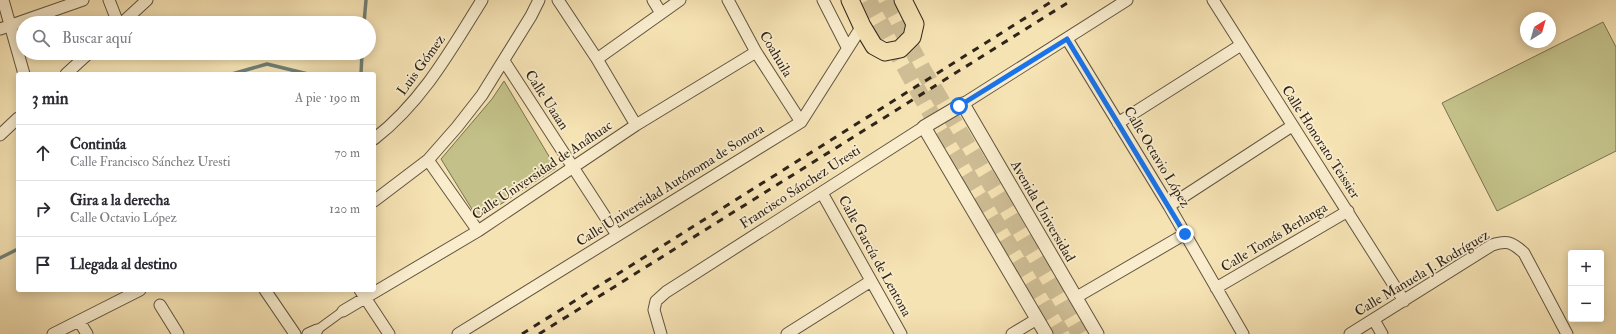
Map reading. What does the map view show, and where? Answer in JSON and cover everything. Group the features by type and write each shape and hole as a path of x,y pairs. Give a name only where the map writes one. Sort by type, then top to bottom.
{"main road":[{"path":"850,0 862,26 874,46 885,52 900,49 912,37 915,24 903,0"}],"street":[{"path":"4,0 5,27 16,54"},
{"path":"37,16 83,0"},
{"path":"109,0 115,16"},
{"path":"130,16 147,0"},
{"name":"Luis Gómez","path":"376,137 388,128 417,98 445,60 482,0"},
{"path":"376,199 428,160 457,127 482,95 504,61 539,0"},
{"path":"558,0 597,59 636,126"},
{"path":"653,0 661,13"},
{"path":"597,59 680,0"},
{"name":"Coahuila","path":"728,0 756,52 800,122"},
{"path":"823,0 847,47"},
{"path":"963,104 1127,0"},
{"name":"Calle Honorato Teissier","path":"1213,0 1292,126 1348,210 1404,301"},
{"path":"5,27 16,23"},
{"name":"Calle Universidad Autónoma de Sonora","path":"458,334 800,122 847,47 862,26"},
{"name":"Calle Octavio López","path":"1067,39 1169,206 1243,334"},
{"path":"1118,123 1241,45"},
{"name":"Calle Universidad de Anáhuac","path":"376,287 478,231 636,126 756,52"},
{"path":"18,60 23,72"},
{"path":"68,72 81,60"},
{"name":"Calle Uaaan","path":"504,61 617,235"},
{"name":"Francisco Sánchez Uresti","path":"661,334 654,310 656,301 666,292 924,127 963,104"},
{"name":"Avenida Universidad","path":"963,104 1097,334"},
{"path":"0,135 16,120"},
{"path":"1169,206 1292,126"},
{"path":"924,127 1046,334"},
{"path":"428,160 478,231"},
{"name":"Calle García de Lentona","path":"822,193 901,334"},
{"name":"Calle Tomás Berlanga","path":"1216,288 1348,210"},
{"path":"1075,298 1185,234"},
{"name":"Calle Manuela J. Rodríguez","path":"1350,334 1492,245 1504,241 1511,243 1524,253 1567,334"},
{"path":"787,334 871,280"},
{"path":"53,334 136,292"},
{"path":"267,292 295,334"},
{"path":"363,294 389,334"},
{"name":"Calle Universidad de Anáhuac","path":"343,311 363,294"},
{"path":"160,305 178,334"},
{"path":"313,332 343,311"},
{"path":"1012,334 1037,319"},
{"path":"1374,320 1382,334"},
{"path":"79,321 87,334"}],"shaded area":[{"path":"1603,22 1616,47 1616,151 1497,211 1442,103 1551,48 1556,48 1556,46"},
{"path":"504,81 556,168 478,219 441,159 492,99"}],"waterway":[{"path":"365,16 366,0"},
{"path":"361,72 362,60"},
{"path":"239,72 267,64 300,72"},
{"path":"0,258 16,250"}],"tunnel":[{"path":"868,0 926,105 1062,334"},
{"path":"886,0 923,70 1080,334"}],"railway":[{"path":"522,334 1054,0"},
{"path":"539,334 1072,0"}],"route":[{"path":"959,106 1067,39 1185,234"}]}
